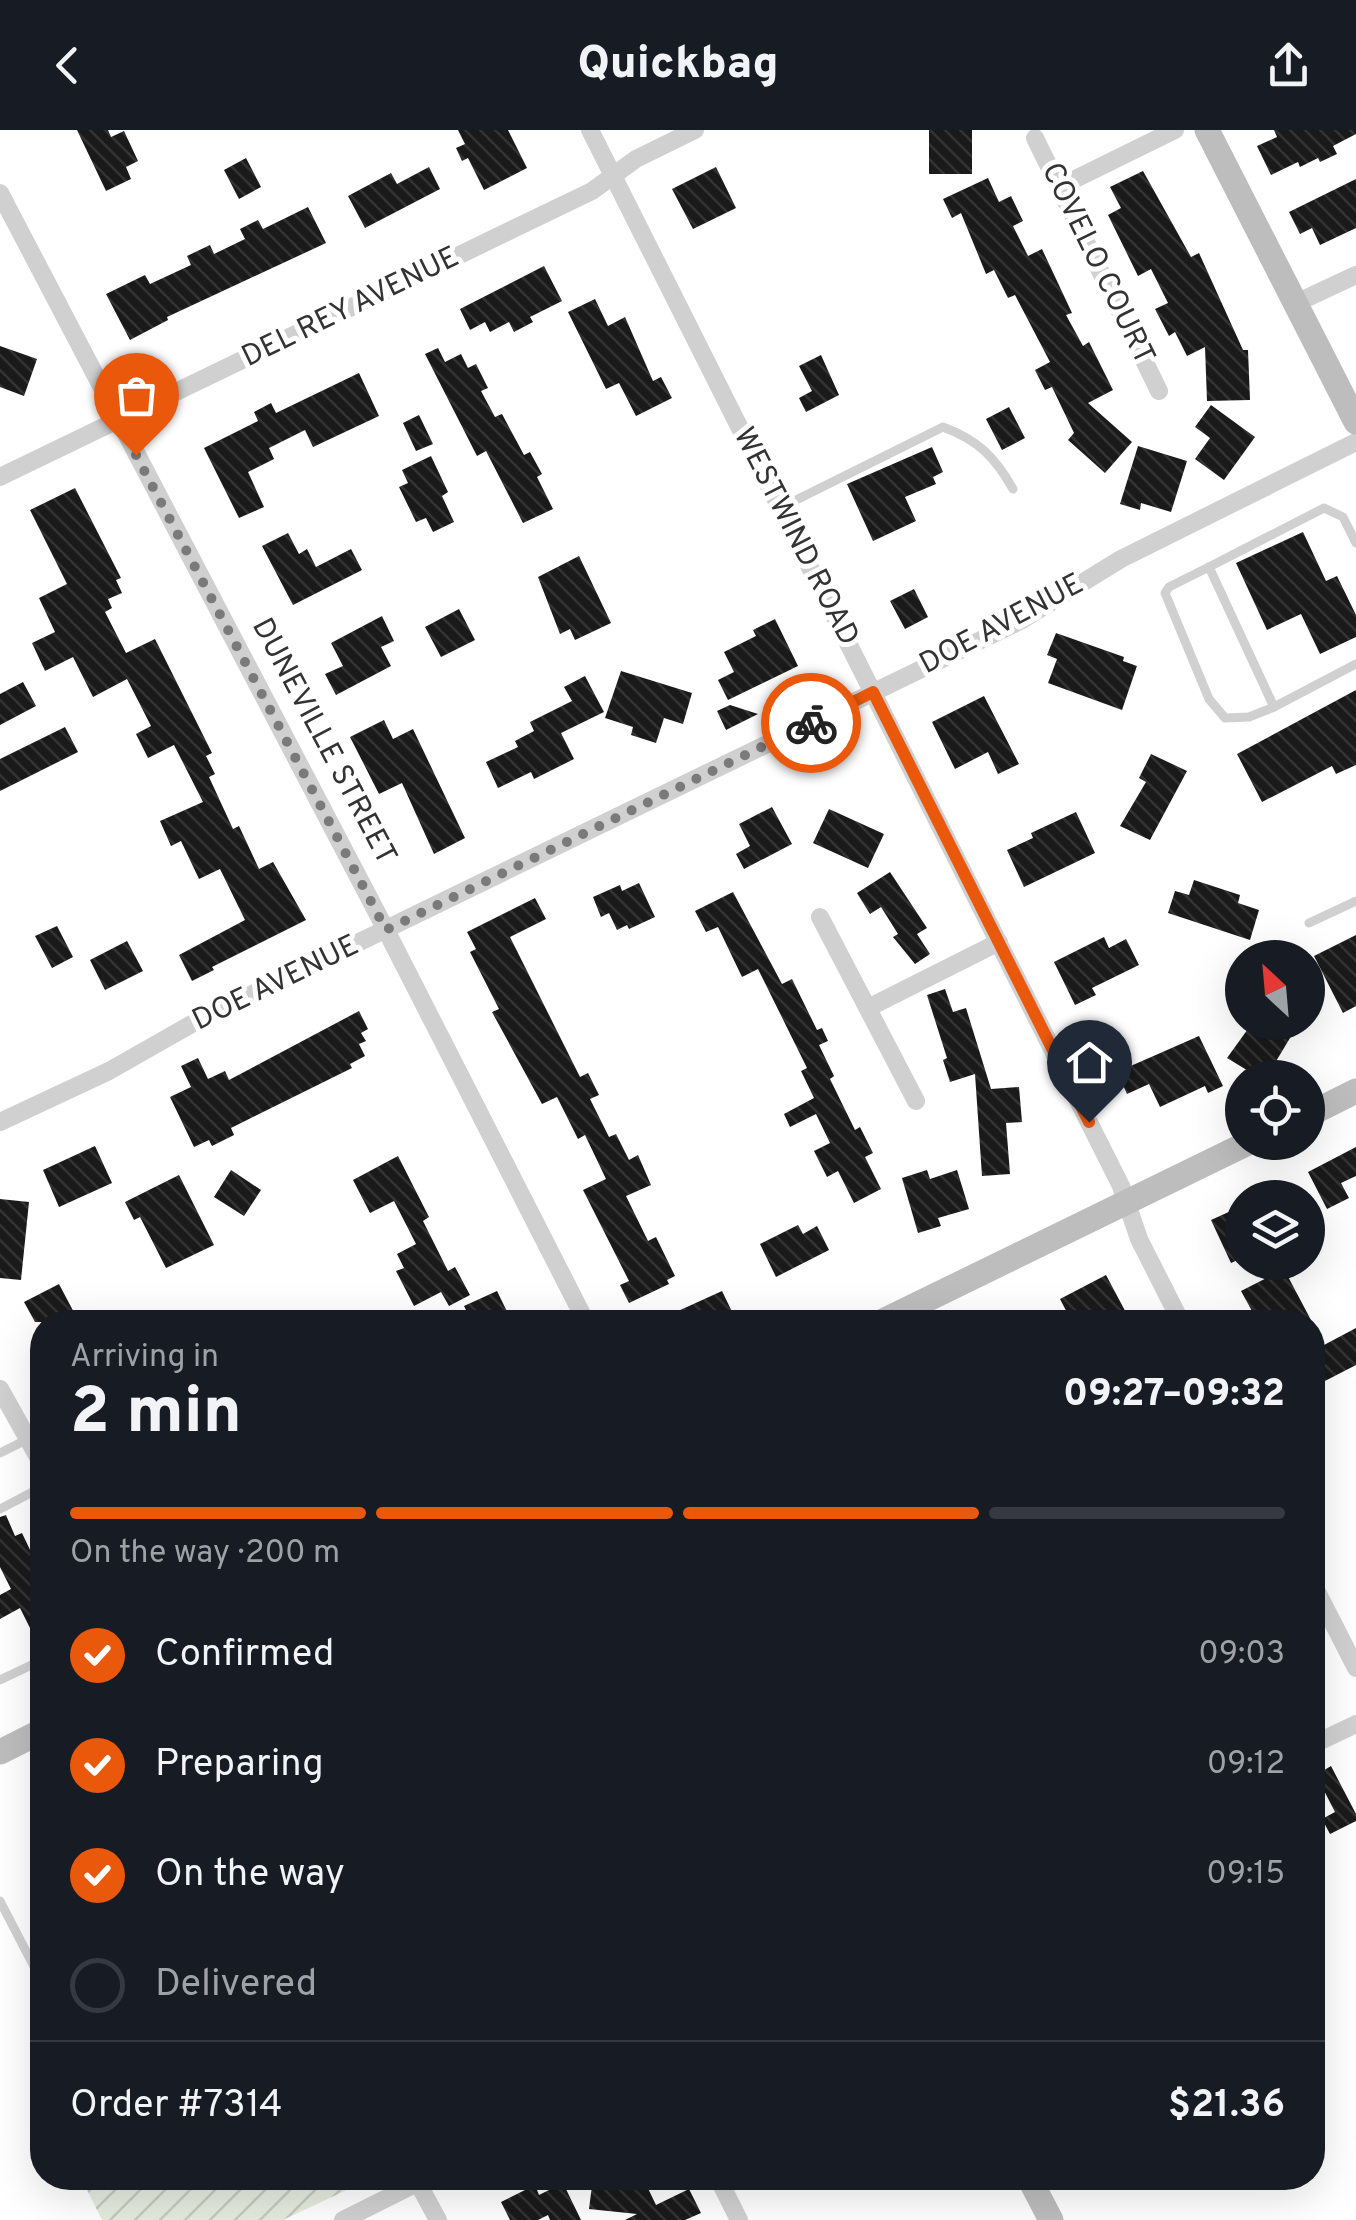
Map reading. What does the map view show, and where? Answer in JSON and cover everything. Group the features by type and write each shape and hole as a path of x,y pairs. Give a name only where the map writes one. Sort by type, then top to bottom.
{"main road":[{"path":"1207,130 1356,422"},
{"path":"1325,1106 1356,1091"},
{"path":"906,1310 1225,1154"},
{"path":"0,1752 30,1737"},
{"path":"1036,2190 1051,2220"}],"street":[{"name":"WESTWIND ROAD","path":"590,130 1128,1202 1139,1239 1175,1310"},
{"name":"DEL REY AVENUE","path":"0,477 592,191 636,159 696,130"},
{"path":"1059,187 1175,130"},
{"name":"COVELO COURT","path":"1035,138 1159,390"},
{"name":"DUNEVILLE STREET","path":"0,192 580,1310"},
{"path":"1294,304 1356,274"},
{"name":"DOE AVENUE","path":"0,1122 109,1071 197,1021 1020,621 1121,558 1356,442"},
{"path":"820,917 916,1101"},
{"path":"868,1008 999,942"},
{"path":"0,1389 30,1442"},
{"path":"1325,1607 1356,1668"},
{"path":"1325,1739 1356,1724"},
{"path":"343,2220 402,2190"},
{"path":"426,2190 438,2220"},
{"path":"724,2190 739,2220"}],"lane":[{"path":"780,508 942,427 968,436 999,465 1013,489"},
{"path":"1356,543 1343,517 1324,508 1169,587 1165,593 1209,699 1226,718 1249,716 1274,706 1356,664"},
{"path":"1343,517 1356,511"},
{"path":"1209,568 1274,706"},
{"path":"1309,923 1356,901"},
{"path":"0,1453 28,1438"},
{"path":"0,1509 30,1494"},
{"path":"0,1680 30,1666"},
{"path":"0,1901 30,1959"}],"shaded area":[{"path":"87,2190 347,2190 283,2220 102,2220"}],"building":[{"path":"77,130 108,130 111,137 124,131 138,161 126,167 131,179 106,191"},
{"path":"458,130 508,130 527,168 484,190 468,158 462,161 456,148 465,144"},
{"path":"929,130 972,130 972,174 929,174"},
{"path":"1274,130 1356,130 1356,134 1333,146 1337,154 1300,167 1298,162 1271,175 1257,146 1277,137"},
{"path":"246,158 261,187 239,199 224,170"},
{"path":"429,167 440,189 365,228 348,196 391,173 397,184"},
{"path":"716,167 736,208 693,229 672,189"},
{"path":"1143,171 1191,257 1199,253 1243,350 1248,350 1250,400 1207,401 1205,347 1187,356 1175,332 1169,336 1155,309 1168,303 1151,269 1138,276 1108,215 1121,208 1110,187"},
{"path":"988,178 999,202 1011,196 1023,221 1013,226 1028,256 1042,249 1072,313 1066,315 1083,346 1089,342 1113,390 1088,403 1132,442 1105,473 1068,440 1074,433 1052,387 1045,390 1035,370 1050,362 1015,295 1008,298 994,270 986,274 961,213 952,218 943,199"},
{"path":"1356,179 1356,228 1320,245 1312,228 1300,234 1289,212"},
{"path":"308,207 326,243 167,317 168,320 130,340 106,294 145,275 150,284 191,265 187,256 210,245 214,254 245,239 240,229 258,220 263,229"},
{"path":"544,266 562,301 530,317 533,322 514,332 509,322 490,332 485,322 470,330 460,309"},
{"path":"595,299 608,326 625,317 653,381 661,377 672,398 636,416 619,383 606,389 568,312"},
{"path":"0,346 37,359 24,396 0,387"},
{"path":"438,348 445,362 461,354 468,368 476,364 488,388 481,391 495,417 502,414 524,455 530,452 553,509 523,523 486,451 477,456 425,354"},
{"path":"821,355 839,395 806,412 799,398 812,391 799,366"},
{"path":"359,373 379,416 313,447 305,430 269,448 274,459 248,472 264,507 239,518 204,448 258,421 254,412 271,403 276,413"},
{"path":"1211,405 1255,437 1224,480 1195,459 1210,438 1195,427"},
{"path":"1009,407 1025,438 1002,450 986,419"},
{"path":"419,415 433,444 416,451 403,423"},
{"path":"1138,446 1187,461 1171,512 1141,503 1140,510 1120,504"},
{"path":"932,447 943,472 933,477 936,484 905,497 916,521 873,541 847,484"},
{"path":"431,456 448,492 442,496 454,522 433,532 426,518 416,522 399,487 408,483 402,470"},
{"path":"75,488 121,578 116,580 122,593 108,599 112,608 105,612 126,653 155,639 212,753 206,756 215,774 209,777 233,829 239,826 259,869 273,862 306,920 192,981 179,955 245,920 220,869 199,879 181,841 171,846 160,821 203,802 174,745 148,758 136,734 151,726 127,679 93,697 73,657 45,671 32,643 55,632 39,598 67,584 30,510"},
{"path":"1303,532 1326,581 1337,576 1356,615 1356,637 1320,654 1301,614 1267,630 1236,563"},
{"path":"288,533 299,554 307,549 316,567 351,549 362,570 293,605 262,546"},
{"path":"579,556 611,623 575,640 570,629 560,634 538,577"},
{"path":"914,589 928,617 905,629 890,601"},
{"path":"459,609 475,640 441,657 425,627"},
{"path":"382,616 394,641 381,647 391,666 336,695 325,674 343,666 331,643"},
{"path":"775,619 798,666 728,700 718,680 734,672 724,652 756,636 753,630"},
{"path":"1056,633 1124,657 1123,661 1137,666 1122,710 1048,683 1057,659 1047,655"},
{"path":"621,671 692,693 683,724 664,718 656,743 631,735 633,727 605,718"},
{"path":"585,676 604,712 561,733 574,759 534,779 531,772 498,788 486,762 518,747 515,741 534,731 530,722 572,701 564,687"},
{"path":"23,682 36,706 0,725 0,694"},
{"path":"1356,690 1356,765 1336,774 1332,766 1262,802 1237,754"},
{"path":"984,696 1019,764 998,774 988,752 955,769 932,722"},
{"path":"730,705 758,714 726,730 717,711"},
{"path":"384,720 393,739 413,729 465,838 434,854 402,783 379,794 350,737"},
{"path":"65,727 78,752 0,791 0,759"},
{"path":"1151,754 1187,771 1150,840 1120,826 1146,782 1139,778"},
{"path":"772,807 792,844 744,869 736,854 750,846 739,824"},
{"path":"829,809 884,834 868,868 813,843"},
{"path":"1076,812 1095,853 1024,887 1007,850 1033,838 1031,833"},
{"path":"890,872 927,928 917,934 930,954 915,964 893,937 898,934 881,907 870,914 857,893"},
{"path":"1194,880 1240,895 1238,903 1259,910 1250,940 1168,913 1175,891 1189,895"},
{"path":"639,883 655,917 617,930 609,913 601,917 593,897 620,885 622,891"},
{"path":"733,892 782,984 792,979 817,1030 822,1028 828,1041 819,1045 834,1076 830,1079 855,1130 860,1127 873,1153 865,1157 881,1189 854,1203 838,1171 827,1177 814,1151 830,1143 816,1114 790,1127 784,1114 814,1098 801,1071 807,1068 758,969 742,977 718,927 706,932 695,911"},
{"path":"535,898 546,919 510,937 580,1077 588,1073 599,1095 590,1099 609,1137 616,1134 629,1160 638,1155 651,1185 626,1196 648,1241 656,1237 675,1276 667,1280 669,1284 629,1303 620,1285 629,1281 583,1190 606,1179 585,1135 578,1139 557,1097 542,1104 492,1012 499,1009 470,952 476,949 467,932"},
{"path":"57,926 73,957 52,968 35,936"},
{"path":"1356,935 1356,1006 1343,1013 1325,978 1325,950"},
{"path":"1104,937 1109,948 1126,939 1139,965 1092,988 1096,995 1075,1005 1054,962"},
{"path":"127,941 143,971 105,990 90,960"},
{"path":"945,989 953,1012 966,1008 991,1089 1019,1087 1022,1122 1006,1123 1010,1174 982,1176 975,1074 950,1082 943,1060 947,1058 927,995"},
{"path":"359,1011 368,1029 361,1033 366,1041 359,1044 365,1056 350,1064 352,1068 231,1128 234,1135 212,1146 209,1140 194,1147 170,1097 191,1087 181,1066 198,1058 208,1079 225,1071 229,1080"},
{"path":"1199,1036 1223,1086 1208,1093 1205,1086 1160,1107 1149,1084 1127,1094 1117,1072"},
{"path":"1240,1040 1289,1040 1277,1060 1227,1058"},
{"path":"95,1146 112,1183 59,1207 43,1170"},
{"path":"1356,1147 1356,1176 1341,1183 1349,1198 1327,1209 1325,1180 1312,1180 1308,1172"},
{"path":"398,1156 429,1217 423,1221 448,1271 455,1267 470,1295 449,1306 441,1292 414,1306 396,1271 404,1268 397,1254 416,1244 394,1201 370,1213 353,1180"},
{"path":"231,1170 261,1190 244,1216 214,1197"},
{"path":"927,1170 930,1179 957,1170 969,1209 938,1218 941,1226 918,1233 902,1178"},
{"path":"179,1175 214,1245 166,1268 140,1217 134,1220 125,1202"},
{"path":"0,1199 29,1202 21,1280 0,1278"},
{"path":"1225,1214 1225,1250 1211,1220"},
{"path":"798,1225 803,1234 817,1226 829,1250 776,1277 760,1244"},
{"path":"1106,1275 1125,1310 1066,1310 1060,1299"},
{"path":"1262,1280 1290,1280 1306,1310 1251,1310 1241,1291"},
{"path":"59,1284 73,1310 30,1313 24,1302"},
{"path":"497,1291 506,1310 466,1310 464,1306"},
{"path":"722,1291 731,1310 680,1310"},
{"path":"1356,1328 1356,1365 1325,1381 1325,1344"},
{"path":"6,1515 15,1536 22,1533 30,1550 30,1628 20,1608 0,1619 0,1595 11,1589 0,1567 0,1517"},
{"path":"1331,1766 1356,1814 1356,1821 1330,1834 1325,1817 1335,1812 1325,1793 1325,1770"},
{"path":"525,2190 537,2190 539,2195 549,2190 566,2190 581,2220 550,2220 548,2215 538,2220 510,2220 501,2202"},
{"path":"591,2190 649,2190 656,2205 690,2190 701,2213 685,2220 625,2220 637,2214 589,2209"}],"way so far":[{"path":"136,455 386,930 811,723"}],"route":[{"path":"811,723 873,692 1089,1122"}]}
